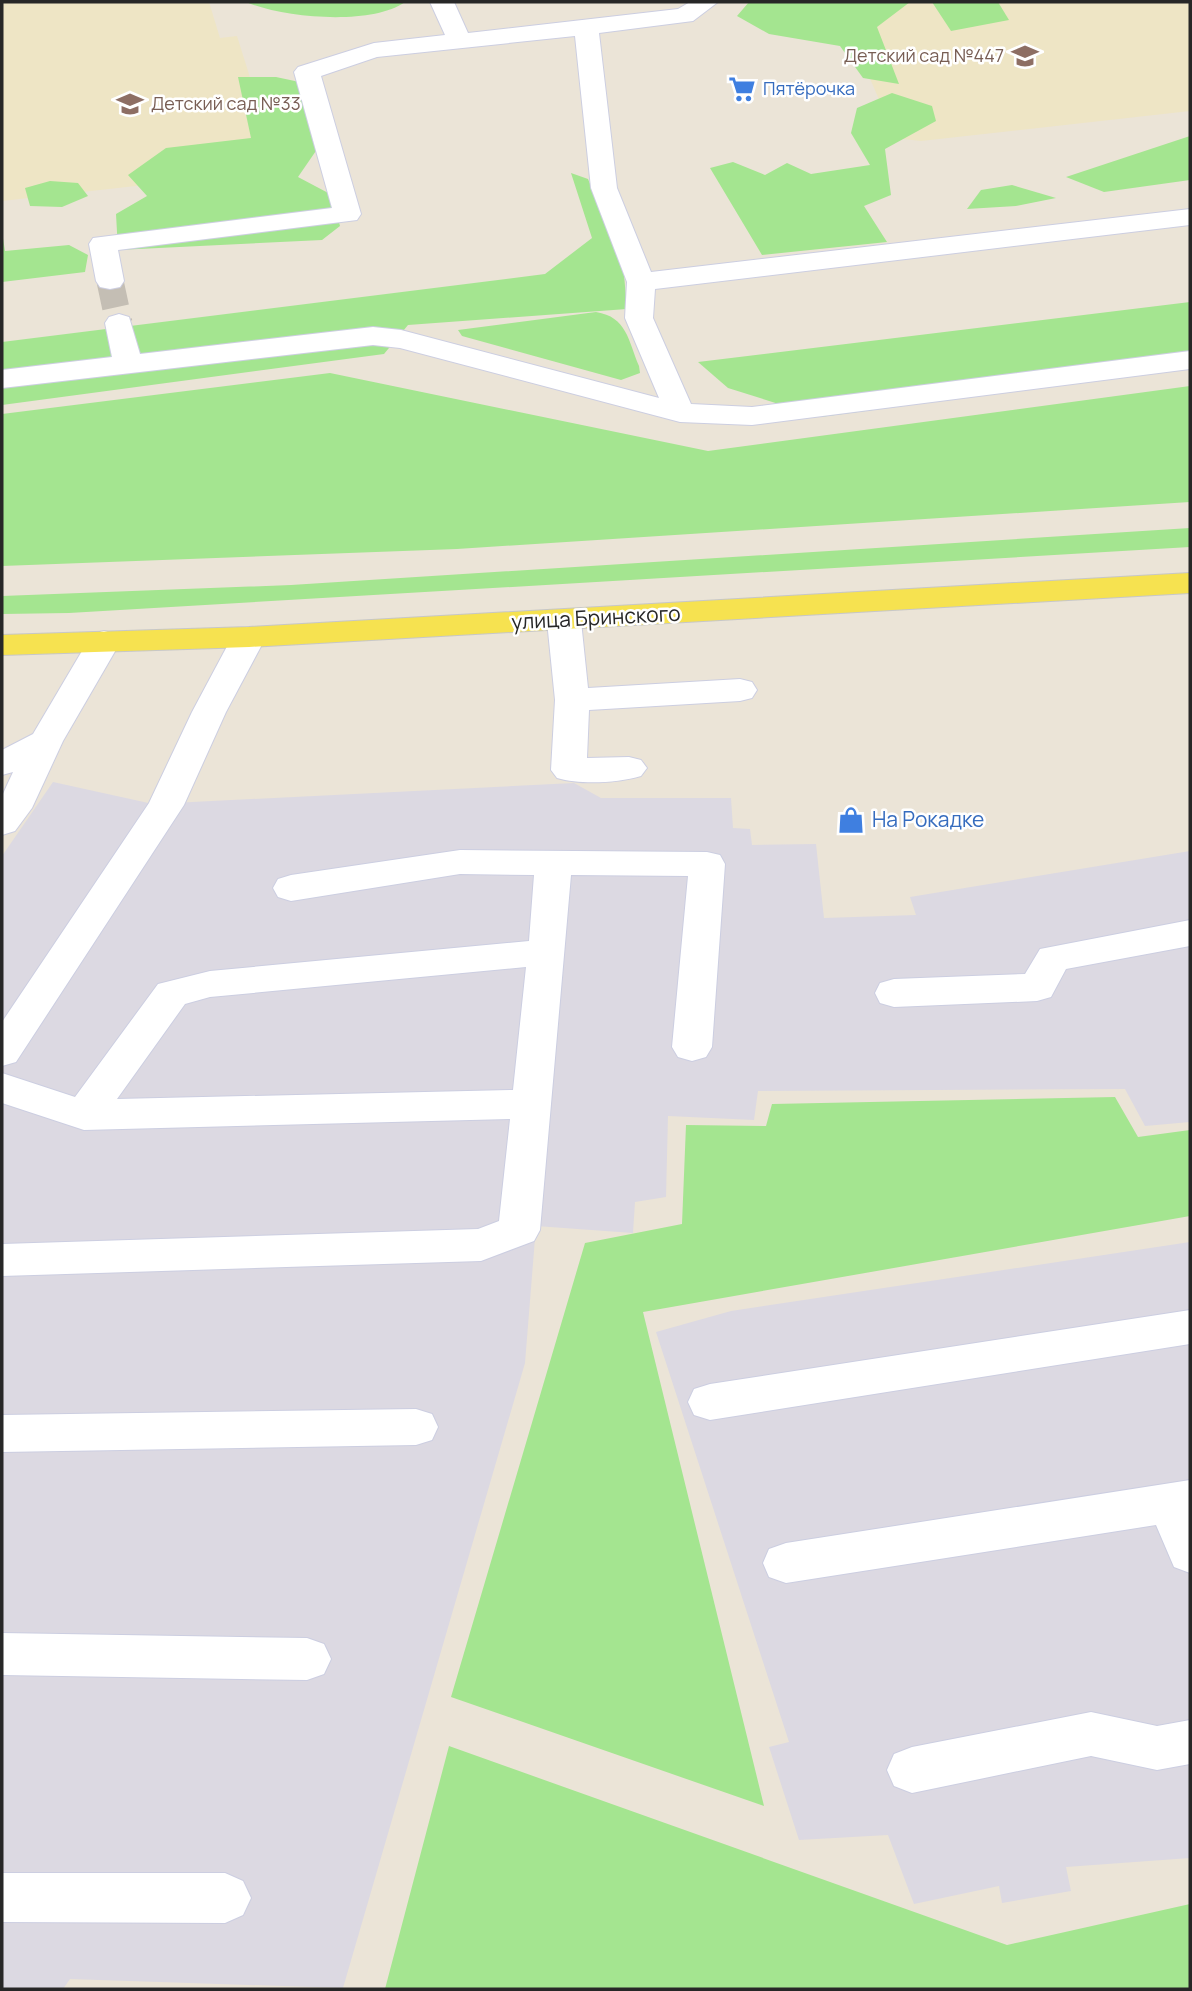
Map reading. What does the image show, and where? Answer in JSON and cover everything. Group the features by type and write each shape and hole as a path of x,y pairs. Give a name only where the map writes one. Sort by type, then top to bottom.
{"main road":[{"name":"улица Бринского","path":"2,645 249,637 564,621 1190,583"}],"lane":[{"path":"442,2 460,41"},
{"path":"110,281 103,244 347,214 307,72 374,50 684,16 706,2"},
{"path":"586,28 604,188 641,282 639,318 680,413"},
{"path":"641,282 1190,217"},
{"path":"119,323 128,365"},
{"path":"2,379 373,336 401,339 680,413 752,416 1190,360"},
{"path":"564,621 572,700 569,770 629,768"},
{"path":"2,1052 166,805 209,712 249,637"},
{"path":"2,823 14,808 46,741 104,641"},
{"path":"572,700 740,690"},
{"path":"2,743 46,741"},
{"path":"2,764 46,741"},
{"path":"291,888 460,862 707,864 692,1047"},
{"path":"2,1260 481,1245 519,1230 547,952 553,863"},
{"path":"894,993 1037,987 1053,958 1190,933"},
{"path":"84,1115 172,994 210,984 547,952"},
{"path":"2,1088 84,1115 531,1104"},
{"path":"710,1402 1190,1327"},
{"path":"2,1434 416,1427"},
{"path":"786,1563 1181,1501 1190,1553"},
{"path":"2,1654 307,1659"},
{"path":"912,1770 1091,1734 1157,1748 1190,1742"},
{"path":"2,1898 225,1898"}],"shaded area":[{"name":"Детский сад №33","path":"2,2 209,2 220,38 237,36 279,170 2,201"},
{"name":"Детский сад №447","path":"837,2 1190,2 1190,111 921,141 903,139 893,132"},
{"path":"53,782 153,804 574,783 601,798 731,798 733,828 750,829 752,845 816,844 824,918 916,915 910,897 1190,851 1190,1122 1145,1126 1125,1089 758,1091 754,1120 668,1116 666,1197 635,1202 633,1233 536,1226 525,1363 343,1988 70,1979 63,1989 2,1989 2,856"},
{"path":"1190,1242 1190,1858 1066,1867 1071,1891 1002,1903 999,1886 914,1904 888,1835 799,1840 769,1747 789,1742 656,1332 731,1311"}],"green space":[{"path":"246,2 405,2 390,10 371,14 327,17 282,12"},
{"path":"749,2 910,2 877,27 899,84 863,78 840,46 769,34 737,16"},
{"path":"932,2 998,2 1009,20 951,31"},
{"path":"238,77 276,77 323,87 320,145 298,177 332,195 340,226 322,240 118,250 116,214 147,196 128,175 166,148 251,138"},
{"path":"892,93 932,106 936,121 885,149 891,195 864,206 887,242 762,255 710,168 733,162 765,175 787,163 811,174 870,165 851,133 857,108"},
{"path":"1190,136 1190,180 1104,192 1066,177"},
{"path":"571,173 588,179 623,263 627,309 408,325 384,354 2,405 2,342 545,274 592,238"},
{"path":"50,181 78,183 88,196 62,207 30,206 25,188"},
{"path":"1012,185 1056,198 1016,206 967,209 981,190"},
{"path":"2,232 5,251 69,245 88,255 85,272 2,282"},
{"path":"1190,302 1190,368 820,417 728,388 698,362"},
{"path":"596,312 620,324 629,339 640,373 621,380 462,336 458,330"},
{"path":"330,373 708,451 1190,386 1190,502 457,549 2,566 2,414"},
{"path":"1190,528 1190,547 69,613 2,614 2,596 291,585"},
{"path":"1115,1097 1138,1137 1190,1130 1190,1216 643,1312 764,1806 451,1697 585,1243 682,1224 686,1125 766,1126 772,1104"},
{"path":"449,1746 1007,1945 1190,1904 1190,1989 385,1989"}],"tunnel":[{"path":"110,281 119,323"}],"place":[{"name":"Детский сад №447","path":"1025,56"},
{"name":"Пятёрочка","path":"742,89"},
{"name":"Детский сад №33","path":"130,104"},
{"name":"На Рокадке","path":"851,820"}]}
